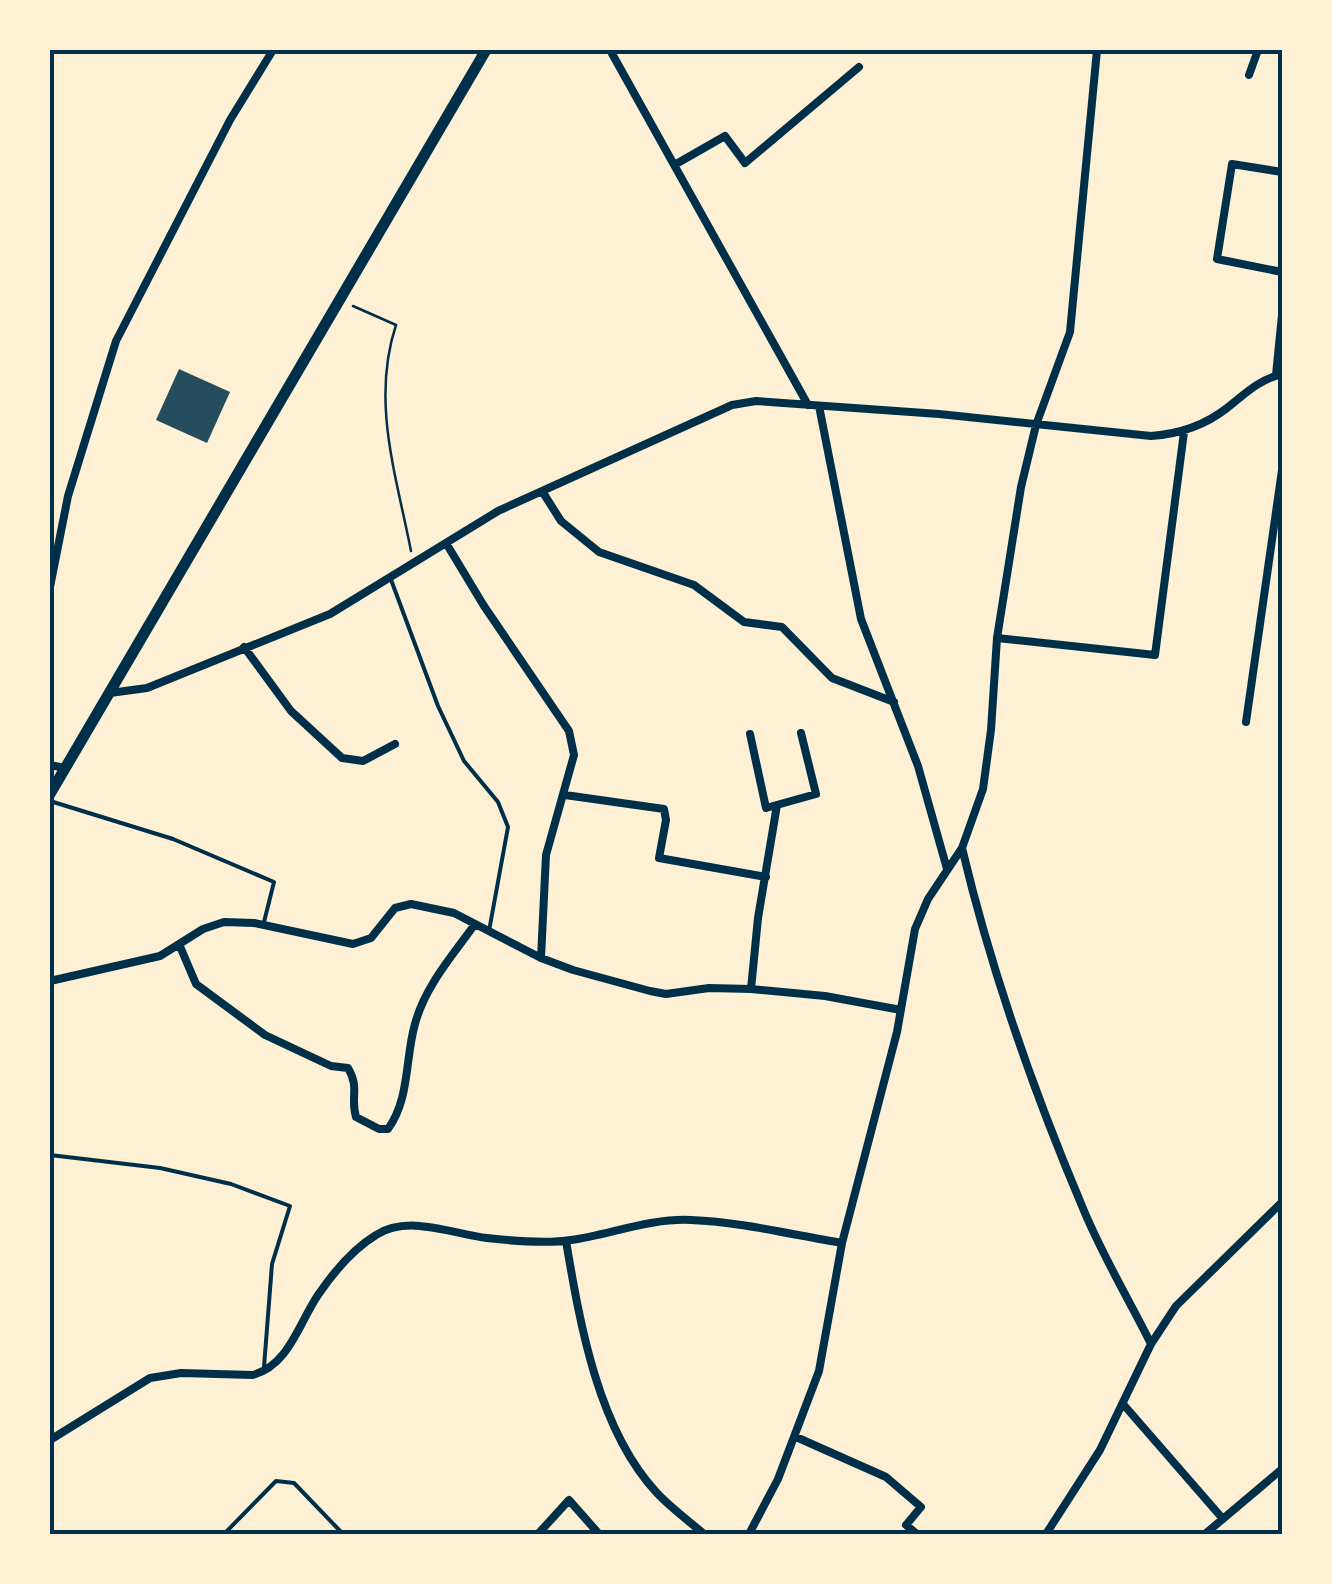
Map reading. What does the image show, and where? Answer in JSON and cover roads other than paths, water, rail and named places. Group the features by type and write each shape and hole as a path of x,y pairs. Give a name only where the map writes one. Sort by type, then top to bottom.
{"main road":[{"path":"50,798 486,50"}],"street":[{"path":"50,587 68,496 116,342 230,120 273,50"},
{"path":"610,50 808,405"},
{"path":"749,1534 796,1438 818,1371 842,1243 902,1010 915,929 928,898 962,848 983,789 997,638 1012,537 1036,424 1070,332 1096,50"},
{"path":"1249,74 1258,50"},
{"path":"676,164 724,136 745,163 859,68"},
{"path":"1282,172 1232,164 1218,259 1282,272"},
{"path":"110,693 147,688 330,614 498,511 732,405 756,401 1151,436 1184,432 1224,411 1258,382 1279,374 1282,316"},
{"path":"819,406 862,619 918,766 947,869"},
{"path":"997,638 1154,655 1184,432"},
{"path":"1246,722 1282,470"},
{"path":"542,491 561,521 598,552 694,585 744,622 782,627 832,678 894,702"},
{"path":"446,542 568,730 574,754 546,855 541,958"},
{"path":"244,647 290,711 342,758 362,761 396,744"},
{"path":"750,734 766,808 816,794 801,734"},
{"path":"50,765 65,768"},
{"path":"564,795 664,809 666,820 659,858 766,877"},
{"path":"751,989 776,805"},
{"path":"962,848 986,948 1050,1125 1082,1208 1151,1344"},
{"path":"50,981 160,956 202,929 224,922 263,924 353,944 372,938 395,908 411,904 454,913 541,958 650,991 666,994 709,988 751,989 825,996 902,1010"},
{"path":"179,944 196,984 264,1035 331,1066 348,1068 356,1080 356,1117 388,1129 407,1078 415,1022 436,978 476,924"},
{"path":"1046,1534 1074,1495 1151,1344 1176,1306 1282,1202"},
{"path":"50,1440 150,1378 180,1373 264,1372 284,1355 319,1294 346,1259 378,1233 400,1226 487,1238 566,1241 665,1220 692,1220 842,1243"},
{"path":"566,1241 574,1288 604,1402 616,1431 658,1494 704,1534"},
{"path":"1123,1404 1220,1526"},
{"path":"796,1438 886,1477 921,1507 906,1526 917,1534"},
{"path":"1205,1534 1220,1526 1282,1469"},
{"path":"538,1534 569,1500 599,1534"}],"lane":[{"path":"390,577 451,734 464,761 498,802 508,827 489,931"},
{"path":"50,798 172,839 274,882 263,924"},
{"path":"50,1155 160,1168 231,1184 290,1206 272,1264 264,1372"},
{"path":"224,1534 276,1482 294,1483 343,1534"}]}
